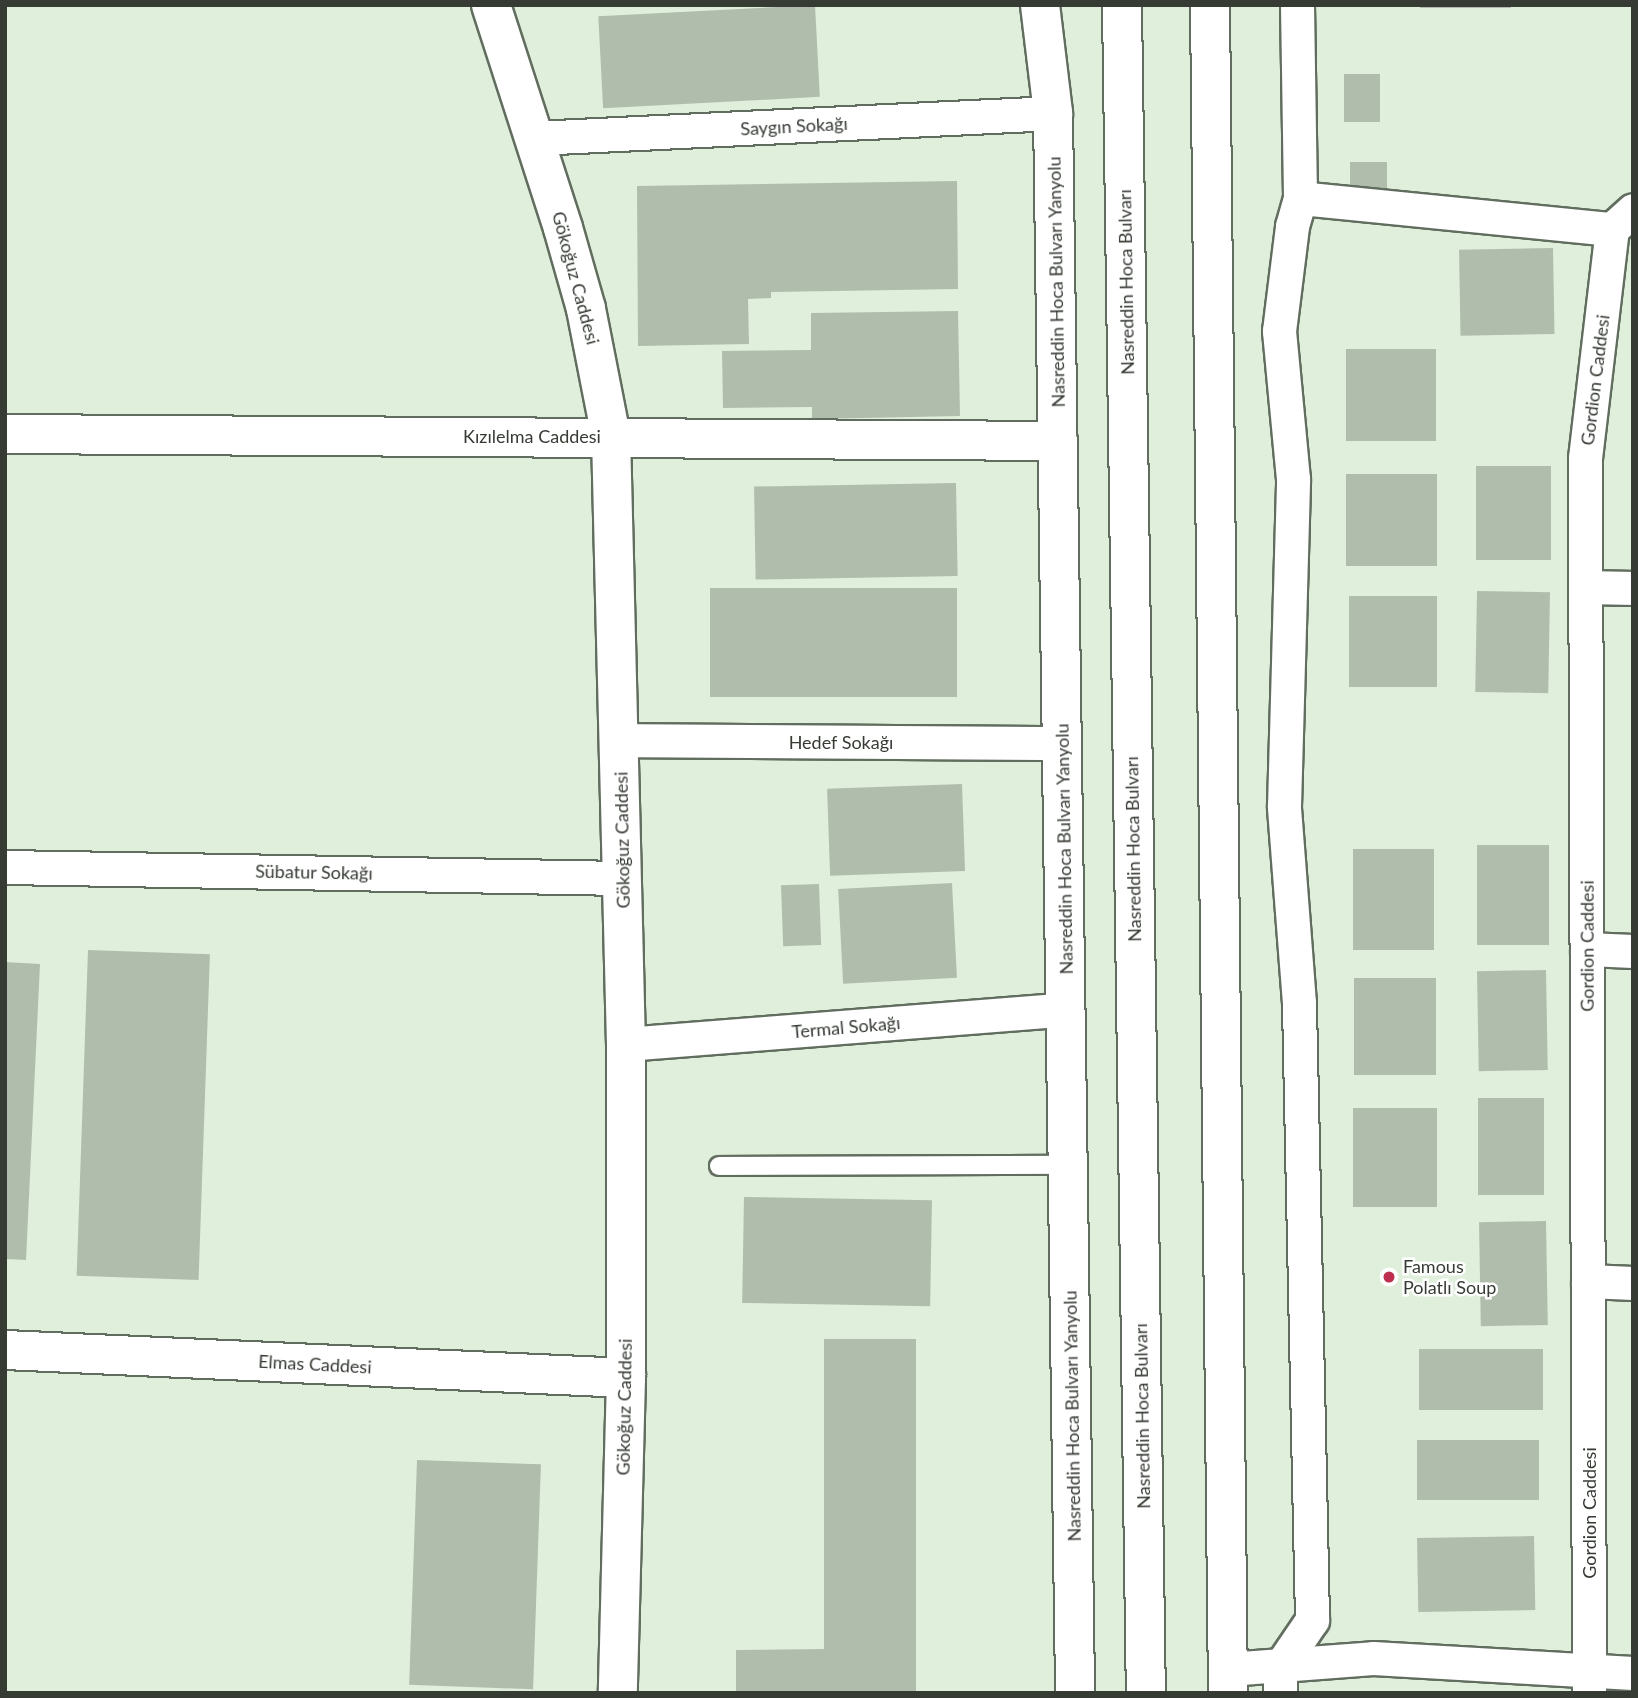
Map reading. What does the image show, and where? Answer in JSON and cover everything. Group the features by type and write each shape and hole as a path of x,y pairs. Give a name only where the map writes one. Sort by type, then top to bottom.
{"main road":[{"name":"Gökoğuz Caddesi","path":"491,5 535,138 586,309 611,436 626,1044 626,1378 618,1693"},
{"name":"Nasreddin Hoca Bulvarı Yanyolu","path":"1040,5 1053,113 1075,1693"},
{"name":"Nasreddin Hoca Bulvarı","path":"1122,5 1146,1693"},
{"path":"1210,5 1228,1681"},
{"name":"Kızılelma Caddesi","path":"5,434 1058,441"},
{"name":"Elmas Caddesi","path":"5,1350 626,1378"}],"street":[{"path":"1280,1680 1312,1620 1299,1003 1284,806 1293,479 1279,331 1292,226 1300,198 1297,5"},
{"name":"Saygın Sokağı","path":"535,138 1053,113"},
{"path":"1300,198 1623,219"},
{"name":"Gordion Caddesi","path":"1589,1683 1586,458 1623,219"},
{"path":"1586,587 1633,588"},
{"name":"Hedef Sokağı","path":"620,740 1062,743"},
{"name":"Sübatur Sokağı","path":"5,867 624,878"},
{"path":"1587,949 1633,950"},
{"name":"Termal Sokağı","path":"626,1044 1067,1009"},
{"path":"1588,1281 1633,1283"},
{"path":"1228,1681 1280,1680 1373,1658 1589,1683 1633,1673"}],"lane":[{"path":"719,1166 1068,1165"}],"building":[{"path":"815,5 820,97 603,108 598,16"},
{"path":"1420,5 1511,5 1511,8 1420,8"},
{"path":"1344,74 1380,74 1380,122 1344,122"},
{"path":"1350,162 1387,162 1387,197 1350,197"},
{"path":"957,181 958,289 771,292 771,298 748,299 749,344 638,346 637,186"},
{"path":"1553,248 1555,334 1461,336 1459,250"},
{"path":"958,311 960,416 812,419 812,407 723,408 722,351 811,350 811,313"},
{"path":"1346,349 1436,349 1436,441 1346,441"},
{"path":"1476,466 1551,466 1551,560 1476,560"},
{"path":"1346,474 1437,474 1437,566 1346,566"},
{"path":"956,483 958,576 756,580 754,487"},
{"path":"710,588 957,588 957,697 710,697"},
{"path":"1477,591 1550,592 1548,693 1475,692"},
{"path":"1349,596 1437,596 1437,687 1349,687"},
{"path":"962,784 965,871 830,876 827,789"},
{"path":"1477,845 1549,845 1549,945 1477,945"},
{"path":"1353,849 1434,849 1434,950 1353,950"},
{"path":"952,883 957,978 843,984 838,889"},
{"path":"819,884 821,945 783,946 781,885"},
{"path":"88,950 210,954 199,1280 77,1276"},
{"path":"5,962 40,964 26,1260 5,1259"},
{"path":"1546,970 1548,1070 1479,1071 1477,971"},
{"path":"1354,978 1436,978 1436,1075 1354,1075"},
{"path":"1478,1098 1544,1098 1544,1195 1478,1195"},
{"path":"1353,1108 1437,1108 1437,1207 1353,1207"},
{"path":"744,1197 932,1200 930,1306 742,1303"},
{"path":"1546,1221 1548,1325 1481,1326 1479,1222"},
{"path":"824,1339 916,1339 916,1693 736,1693 736,1650 824,1649"},
{"path":"1419,1349 1543,1349 1543,1410 1419,1410"},
{"path":"1417,1440 1539,1440 1539,1500 1417,1500"},
{"path":"417,1460 541,1464 533,1689 409,1685"},
{"path":"1534,1536 1535,1610 1418,1612 1417,1538"}],"place":[{"name":"Famous Polatlı Soup","path":"1389,1277"}]}
